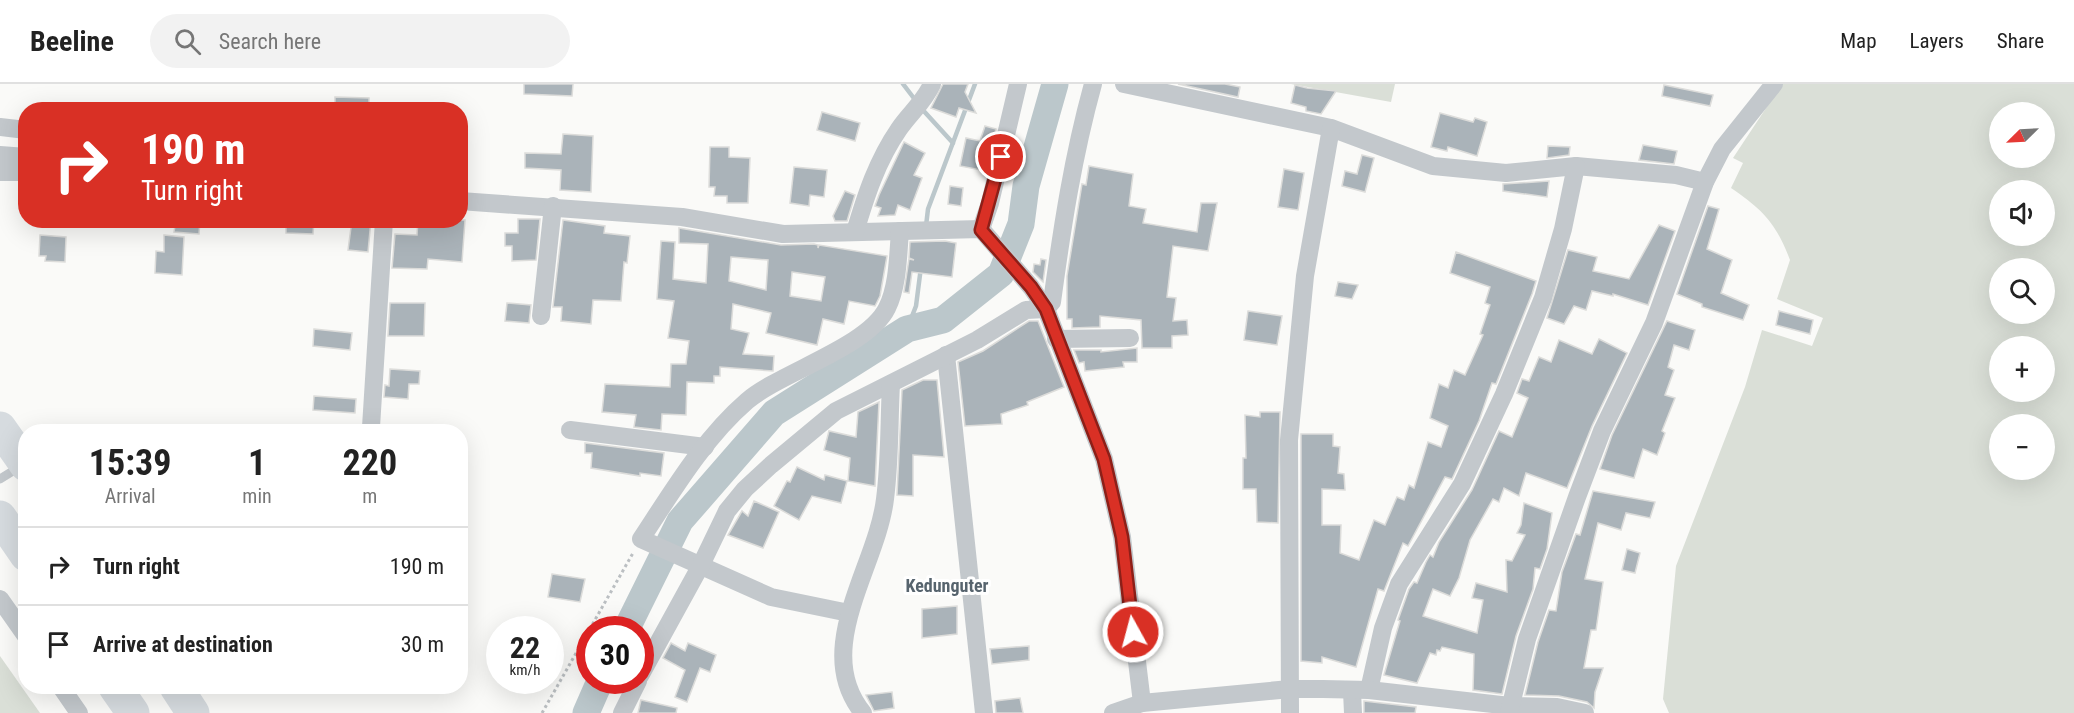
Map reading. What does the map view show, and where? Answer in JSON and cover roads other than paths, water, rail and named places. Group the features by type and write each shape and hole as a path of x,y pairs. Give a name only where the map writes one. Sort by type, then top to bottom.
{"highway":[{"path":"0,428 17,469"},
{"path":"0,517 18,543"},
{"path":"120,694 133,713"},
{"path":"181,694 193,713"}],"street":[{"path":"979,233 990,203 1018,84"},
{"path":"654,648 697,564 727,512 745,489 836,411 946,356 1026,310 1046,309 1052,302 1070,184 1080,131 1093,84"},
{"path":"1124,84 1331,128 1433,165 1506,173 1576,166 1676,175 1705,182"},
{"path":"1510,709 1527,639 1577,497 1602,432 1654,323 1705,182 1722,149 1773,84"},
{"path":"855,232 872,177 899,129 929,90"},
{"path":"0,127 18,129"},
{"path":"1290,713 1289,440 1305,276 1331,128"},
{"path":"0,172 17,160"},
{"path":"1353,713 1399,584 1462,484 1504,394 1543,298 1563,229 1576,166"},
{"path":"468,201 682,217 783,234 907,231 979,233 1031,287 1046,309 1104,459 1118,521 1142,703"},
{"path":"541,316 553,206"},
{"path":"371,424 384,228"},
{"path":"849,613 771,597 645,540 705,447 748,400 858,337 882,316 888,306 907,231"},
{"path":"1056,339 1130,338"},
{"path":"946,356 984,713"},
{"path":"863,713 845,681 849,613 879,530 885,500 891,384"},
{"path":"570,430 705,447"},
{"path":"0,599 18,625"},
{"path":"1114,713 1142,703 1290,689 1360,690 1510,709 1557,707 1585,713"},
{"path":"66,694 79,713"},
{"path":"622,713 632,694"}],"waterway":[{"path":"903,84 916,101"},
{"path":"926,226 928,209 975,84"},
{"path":"633,616 680,521 774,413 907,329 943,320 1001,274 1021,224 1026,186 1055,84"},
{"path":"921,108 953,143"},
{"path":"907,329 916,306 921,267"},
{"path":"586,713 594,694"}],"district":[{"name":"Kedunguter","path":"947,585"}]}
